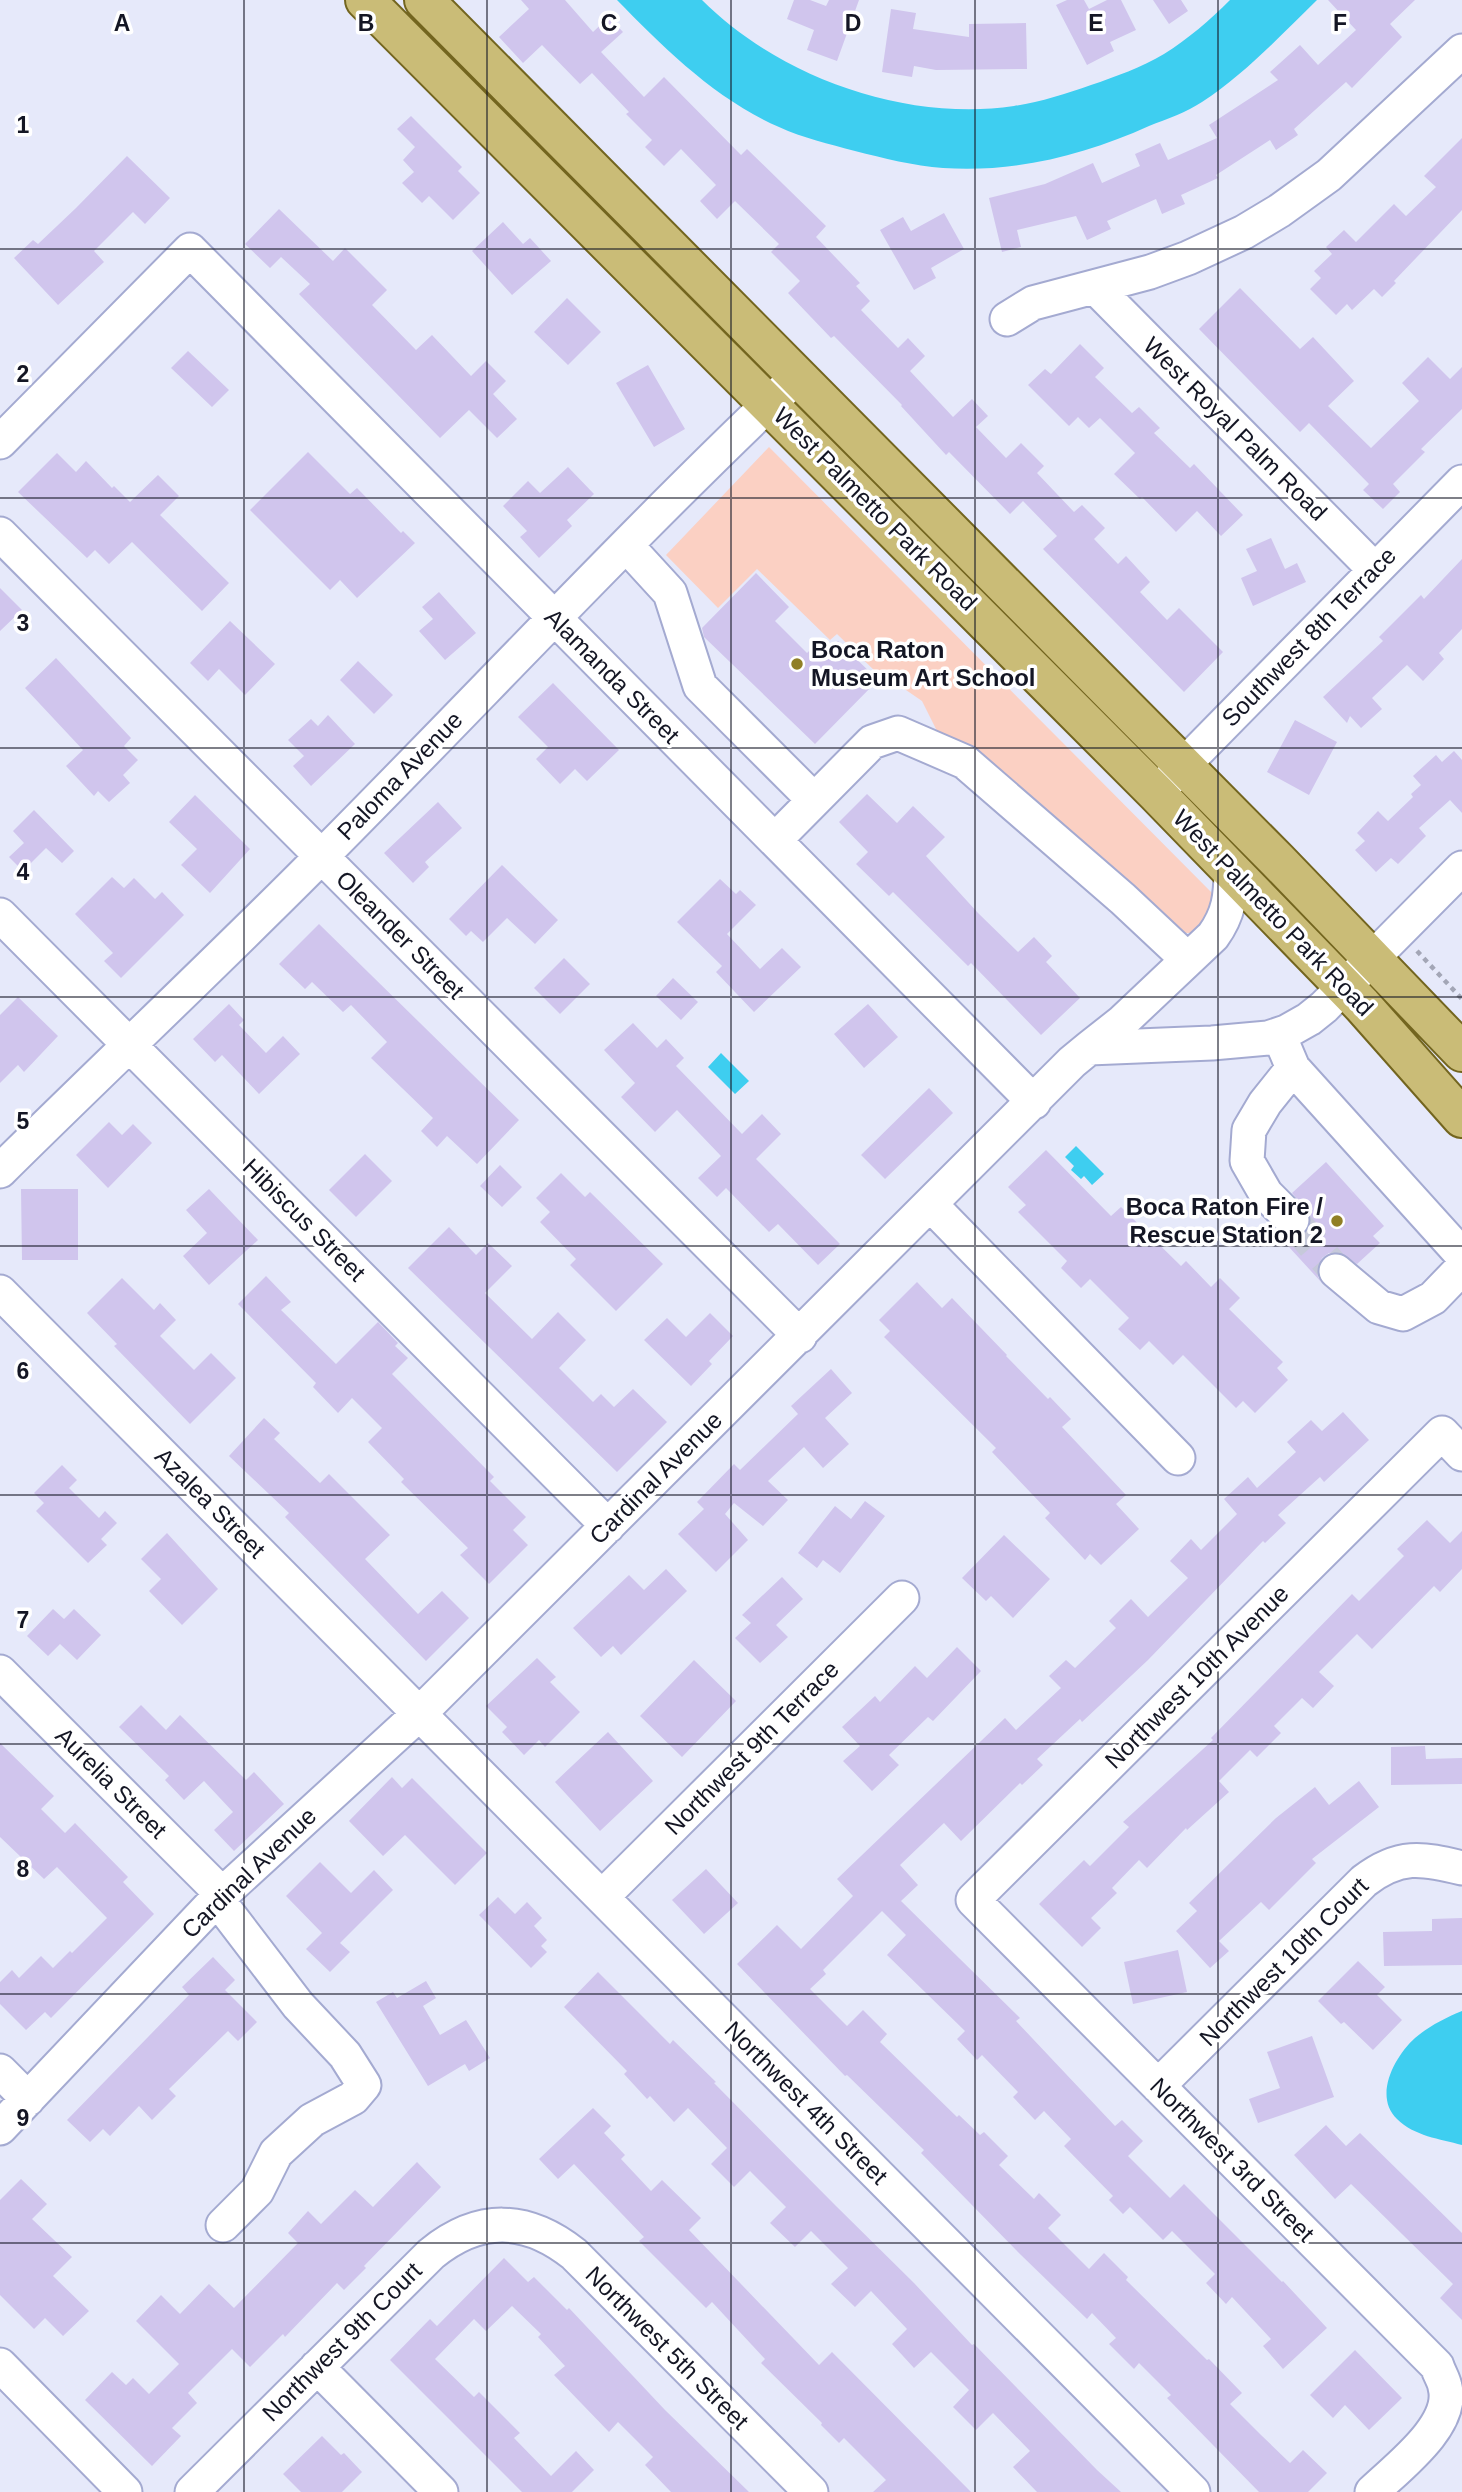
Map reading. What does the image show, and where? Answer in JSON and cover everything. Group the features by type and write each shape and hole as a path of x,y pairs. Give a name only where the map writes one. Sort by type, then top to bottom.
{"main road":[{"name":"West Palmetto Park Road","path":"365,0 1231,869 1344,986 1462,1118"},
{"name":"West Palmetto Park Road","path":"424,0 1184,765 1462,1052"}],"street":[{"path":"1007,319 1033,303 1150,272 1244,232 1329,175 1462,51"},
{"name":"Alamanda Street","path":"0,442 190,250 1034,1102"},
{"name":"West Royal Palm Road","path":"1095,287 1375,570"},
{"name":"Paloma Avenue","path":"0,1171 322,856 554,617 797,377"},
{"name":"Southwest 8th Terrace","path":"1156,793 1462,482"},
{"name":"Oleander Street","path":"0,534 800,1336"},
{"path":"626,545 670,593 700,686 814,800"},
{"path":"775,840 872,742 898,733 965,762 1123,899 1187,960"},
{"path":"1089,1048 1212,1043 1279,1035 1309,1019 1462,868"},
{"name":"Cardinal Avenue","path":"0,2129 220,1897 419,1714 1072,1062 1122,1022 1213,936 1222,923 1230,900 1231,869"},
{"name":"Hibiscus Street","path":"0,915 608,1526"},
{"path":"1279,1035 1293,1068 1462,1255"},
{"path":"1292,1220 1266,1194 1247,1161 1249,1130 1293,1068"},
{"path":"931,1205 1178,1458"},
{"path":"1336,1271 1379,1307 1403,1314 1433,1298 1462,1268"},
{"name":"Azalea Street","path":"0,1292 419,1714"},
{"name":"Northwest 10th Avenue","path":"994,1921 973,1900 1452,1443"},
{"name":"Northwest 9th Terrace","path":"601,1897 902,1598"},
{"name":"Aurelia Street","path":"0,1672 220,1897 298,2005 345,2055 364,2085 353,2098 312,2120 276,2152 257,2191 223,2225"},
{"name":"Northwest 4th Street","path":"419,1714 1193,2492"},
{"name":"Northwest 10th Court","path":"1158,2086 1364,1881 1380,1869 1404,1860 1428,1860 1462,1868"},
{"name":"Northwest 3rd Street","path":"994,1921 1437,2367 1446,2388 1444,2412 1432,2433 1372,2492"},
{"path":"0,2070 28,2099"},
{"name":"Northwest 9th Court","path":"192,2492 431,2254 448,2240 469,2230 491,2225 511,2225"},
{"name":"Northwest 5th Street","path":"511,2225 536,2230 556,2240 574,2254 811,2492"},
{"path":"0,2365 125,2492"},
{"path":"317,2367 441,2492"}],"path":[{"path":"1417,951 1462,999"}],"shaded area":[{"path":"769,447 1217,898 1199,937 1184,933 1143,895 940,737 922,701 887,677 881,677 837,634 830,640 757,569 718,608 666,555"}],"water":[{"path":"617,0 702,0 733,27 806,72 846,88 888,100 930,107 972,109 1014,106 1043,100 1128,71 1173,48 1230,0 1317,0 1248,67 1190,109 1100,146 1075,153 1023,165 970,169 932,167 899,161 816,140 779,127 733,102 712,87 672,54"},
{"path":"721,1053 749,1081 735,1094 708,1067"},
{"path":"1076,1146 1104,1174 1092,1185 1084,1176 1081,1179 1071,1170 1074,1166 1065,1157"},
{"path":"1462,2011 1462,2145 1428,2136 1404,2125 1390,2110 1387,2088 1394,2065 1415,2038"}],"building":[{"path":"521,0 565,0 593,32 609,17 623,32 601,52 644,97 664,77 741,155 747,149 826,226 816,237 860,283 856,286 870,301 861,310 898,348 908,338 925,356 910,371 953,417 972,399 988,416 976,427 1006,458 1021,443 1044,466 1037,473 1074,512 1082,505 1105,528 1094,539 1118,564 1126,556 1150,582 1140,592 1167,620 1179,608 1223,652 1184,692 1043,549 1057,536 1023,501 1010,514 949,452 946,455 902,405 788,293 800,281 771,252 779,244 735,201 717,219 700,201 716,185 681,149 664,166 645,147 652,140 592,73 580,84 542,45 523,63 499,37 529,9"},
{"path":"794,0 810,0 826,6 829,0 859,0 837,61 807,50 814,30 787,19"},
{"path":"1067,0 1084,0 1089,9 1107,0 1121,0 1136,30 1110,42 1114,51 1087,65 1056,5"},
{"path":"1153,0 1181,0 1188,11 1169,24"},
{"path":"1328,0 1415,0 1390,24 1402,37 1352,88 1346,82 1294,129 1298,135 1276,150 1270,140 1216,175 1218,178 1181,195 1185,204 1162,214 1156,199 1107,221 1111,229 1087,240 1076,216 1017,230 1021,247 1002,252 989,198 1045,184 1093,163 1102,183 1140,166 1135,154 1160,143 1168,160 1217,138 1209,125 1278,80 1270,72 1300,45 1318,65 1356,30"},
{"path":"891,9 916,13 913,29 969,37 969,24 1026,23 1027,69 936,70 914,66 912,77 882,72"},
{"path":"411,116 462,167 458,171 480,193 453,220 429,196 422,203 402,183 414,172 403,160 415,147 397,129"},
{"path":"1462,138 1462,210 1382,297 1374,289 1352,310 1347,304 1336,315 1310,289 1321,278 1314,271 1332,254 1326,247 1344,230 1356,242 1394,204 1406,216 1436,187 1424,176"},
{"path":"127,156 170,198 145,224 133,212 94,251 104,262 58,305 14,258 33,240 38,244"},
{"path":"279,209 333,261 345,248 387,290 372,305 416,350 432,335 471,376 486,361 506,381 493,394 517,419 497,438 469,410 440,438 299,294 310,284 281,257 270,268 245,244"},
{"path":"944,213 964,249 931,268 936,278 914,290 880,230 903,217 911,231"},
{"path":"503,222 523,244 530,238 551,261 512,295 472,251"},
{"path":"1240,288 1300,349 1313,337 1354,381 1328,406 1371,448 1419,401 1402,383 1428,357 1450,379 1462,367 1462,409 1421,449 1425,452 1393,484 1400,492 1383,509 1363,490 1369,484 1309,423 1300,432 1199,329"},
{"path":"567,298 601,332 568,365 534,332"},
{"path":"1080,344 1104,368 1095,377 1132,413 1139,407 1160,428 1154,433 1190,468 1194,464 1243,515 1221,536 1197,511 1176,532 1142,497 1140,499 1114,474 1135,453 1100,418 1089,428 1078,417 1069,426 1028,385 1045,369 1051,374"},
{"path":"188,351 229,390 212,407 171,368"},
{"path":"648,365 685,429 654,447 616,383"},
{"path":"308,452 350,494 357,488 401,533 403,531 415,543 357,598 340,580 330,590 250,510"},
{"path":"57,453 76,472 86,461 130,502 158,475 179,496 160,515 229,583 202,611 132,542 109,564 95,550 87,558 18,492"},
{"path":"568,467 594,494 567,520 572,526 539,558 520,537 527,531 503,506 528,481 540,493"},
{"path":"1271,538 1285,569 1297,563 1306,582 1253,606 1241,578 1257,571 1246,549"},
{"path":"1462,559 1462,629 1439,653 1444,659 1423,681 1407,665 1372,698 1382,709 1361,728 1350,716 1347,723 1323,697 1383,641 1379,637 1421,595 1424,599"},
{"name":"Boca Raton Museum Art School","path":"756,573 789,607 775,621 807,653 821,639 831,648 838,641 878,680 815,744 704,637 702,628"},
{"path":"0,588 22,610 0,631"},
{"path":"439,592 476,633 445,660 419,631 433,619 422,607"},
{"path":"230,621 275,664 245,695 219,669 208,681 190,663"},
{"path":"56,658 131,738 124,746 138,760 123,775 130,783 109,802 98,791 94,796 66,766 83,750 25,688"},
{"path":"358,661 393,695 374,714 340,680"},
{"path":"553,683 619,750 587,781 575,769 560,784 536,759 548,747 518,717"},
{"path":"328,715 355,744 311,786 293,766 304,756 288,740 311,719 318,726"},
{"path":"1295,720 1337,742 1309,795 1267,772"},
{"path":"1454,751 1462,760 1462,813 1450,800 1419,828 1426,836 1398,864 1391,858 1376,872 1355,850 1365,841 1357,833 1378,811 1388,821 1413,797 1411,794 1421,785 1413,776 1436,755 1442,762"},
{"path":"867,794 897,823 913,806 945,837 926,856 978,913 1018,952 1034,937 1052,956 1046,962 1080,998 1041,1035 971,963 968,966 893,892 889,896 856,864 868,852 839,822"},
{"path":"195,795 250,849 210,893 181,865 197,849 169,822"},
{"path":"438,802 462,828 425,862 429,867 413,883 384,853"},
{"path":"34,810 74,851 62,863 46,848 23,871 9,857 24,843 13,831"},
{"path":"502,865 558,920 535,944 507,918 483,942 471,931 466,936 449,919"},
{"path":"112,877 124,888 134,878 155,899 162,892 184,915 121,978 104,961 113,953 75,914"},
{"path":"720,879 736,894 740,890 756,905 727,934 760,969 782,948 801,967 754,1012 716,972 722,966 677,922"},
{"path":"319,924 519,1120 477,1164 447,1136 437,1147 421,1131 433,1118 371,1058 387,1042 351,1005 343,1012 312,982 305,989 279,964"},
{"path":"564,958 590,984 560,1014 534,988"},
{"path":"673,978 698,1002 681,1020 656,996"},
{"path":"18,997 58,1036 24,1072 18,1065 0,1083 0,1015"},
{"path":"229,1004 244,1020 239,1025 266,1053 283,1036 300,1054 259,1094 222,1055 215,1062 193,1039"},
{"path":"868,1004 898,1037 864,1068 834,1034"},
{"path":"633,1023 657,1048 666,1039 684,1058 676,1066 742,1134 762,1114 781,1134 756,1159 840,1244 818,1265 778,1224 769,1232 726,1188 717,1197 698,1178 721,1156 677,1110 655,1132 621,1097 635,1083 604,1050"},
{"path":"929,1088 953,1113 885,1179 861,1155"},
{"path":"109,1122 122,1135 133,1124 152,1143 108,1188 76,1155"},
{"path":"1046,1150 1111,1216 1121,1207 1181,1266 1186,1261 1211,1287 1220,1278 1240,1298 1229,1309 1283,1362 1277,1368 1288,1380 1255,1413 1243,1401 1236,1408 1183,1355 1173,1365 1149,1341 1140,1350 1118,1329 1129,1318 1090,1279 1081,1288 1061,1268 1067,1261 1018,1212 1026,1205 1008,1187"},
{"path":"365,1154 392,1181 356,1217 329,1190"},
{"path":"1326,1162 1384,1226 1373,1236 1380,1243 1357,1264 1339,1252 1329,1253 1322,1258 1317,1268 1322,1283 1277,1234 1296,1239 1306,1233 1311,1224 1310,1214 1292,1193"},
{"path":"500,1165 522,1187 502,1207 480,1186"},
{"path":"561,1173 585,1197 590,1192 663,1264 616,1311 570,1265 576,1259 540,1222 550,1212 536,1198"},
{"path":"21,1189 78,1189 78,1260 22,1260"},
{"path":"209,1189 258,1240 209,1285 183,1256 207,1233 186,1210"},
{"path":"449,1227 476,1255 488,1243 512,1266 485,1293 532,1339 558,1312 586,1340 559,1368 593,1402 601,1394 614,1407 633,1389 667,1422 617,1472 408,1268"},
{"path":"266,1276 291,1302 281,1310 336,1364 378,1322 398,1343 395,1346 408,1358 392,1374 494,1477 490,1481 526,1517 513,1530 528,1545 489,1584 460,1555 468,1548 401,1482 404,1479 368,1442 382,1428 352,1398 338,1413 313,1387 316,1383 238,1304"},
{"path":"122,1278 154,1310 160,1303 176,1320 160,1336 194,1370 211,1353 236,1378 190,1424 114,1346 117,1344 87,1313"},
{"path":"917,1282 942,1308 952,1298 1048,1399 1050,1397 1071,1419 1062,1427 1126,1495 1116,1504 1139,1529 1101,1565 1090,1554 1085,1560 1045,1518 1050,1513 992,1452 996,1448 884,1337 890,1331 879,1320"},
{"path":"710,1313 733,1336 709,1361 712,1364 691,1386 644,1340 667,1318 686,1337"},
{"path":"831,1369 852,1393 825,1418 849,1444 823,1468 804,1447 768,1481 788,1500 763,1526 734,1503 725,1514 748,1540 716,1572 678,1534 704,1509 697,1502 734,1464 740,1470 798,1414 791,1406"},
{"path":"1343,1412 1369,1440 1324,1482 1320,1477 1278,1515 1286,1523 1265,1543 1263,1541 1148,1660 1082,1722 1080,1719 1037,1759 1043,1765 1022,1785 1020,1783 961,1841 944,1823 900,1865 918,1885 901,1901 1020,2018 1016,2021 1115,2126 1122,2120 1143,2141 1128,2156 1170,2198 1184,2184 1327,2328 1283,2369 1263,2346 1271,2339 1232,2297 1226,2304 1206,2283 1215,2274 1172,2231 1163,2240 1130,2207 1123,2214 1109,2200 1113,2196 1064,2146 1071,2139 1044,2111 1035,2120 1013,2097 1018,2092 982,2055 977,2060 957,2039 965,2031 887,1955 906,1935 882,1911 823,1970 826,1974 810,1989 847,2026 863,2010 887,2034 880,2042 957,2117 959,2115 980,2135 984,2132 1008,2156 999,2165 1034,2199 1039,2193 1061,2215 1048,2228 1089,2269 1104,2253 1128,2277 1126,2280 1242,2393 1230,2404 1261,2435 1290,2463 1303,2450 1327,2473 1308,2492 1259,2492 1167,2398 1171,2395 1139,2363 1134,2369 1109,2344 1116,2338 1092,2313 1087,2319 1021,2255 921,2153 924,2150 845,2076 737,1964 777,1925 801,1949 853,1896 837,1879 1005,1718 1016,1730 1061,1688 1049,1676 1066,1660 1075,1668 1116,1628 1109,1621 1131,1599 1148,1617 1188,1578 1170,1561 1191,1539 1201,1550 1237,1514 1224,1499 1248,1477 1257,1488 1296,1452 1287,1442 1311,1420 1322,1431"},
{"path":"264,1418 280,1433 274,1439 320,1483 329,1474 390,1535 365,1559 418,1614 442,1591 469,1618 426,1661 285,1517 289,1513 229,1456"},
{"path":"62,1465 77,1480 69,1488 99,1518 105,1511 117,1523 101,1539 107,1545 88,1563 36,1511 44,1503 34,1493"},
{"path":"865,1501 885,1516 840,1573 823,1560 817,1568 798,1553 835,1506 851,1519"},
{"path":"1427,1520 1450,1543 1462,1531 1462,1569 1440,1592 1434,1586 1372,1649 1357,1634 1319,1672 1334,1686 1313,1708 1302,1698 1274,1726 1281,1733 1257,1757 1250,1750 1219,1781 1229,1792 1187,1830 1186,1828 1147,1868 1139,1860 1112,1888 1117,1893 1091,1918 1101,1928 1082,1947 1039,1904 1084,1860 1090,1866 1129,1827 1123,1822 1213,1740 1211,1738 1352,1594 1359,1601 1404,1556 1397,1549"},
{"path":"167,1533 218,1589 182,1625 149,1591 161,1579 141,1559"},
{"path":"1004,1535 1050,1579 1013,1618 991,1596 986,1601 962,1578"},
{"path":"666,1569 687,1591 621,1655 613,1646 601,1657 573,1628 629,1575 644,1590"},
{"path":"782,1577 803,1599 776,1625 788,1637 760,1663 735,1638 751,1623 742,1615"},
{"path":"53,1609 64,1619 74,1609 101,1635 77,1660 60,1644 48,1656 27,1636"},
{"path":"957,1647 981,1671 933,1721 928,1717 889,1755 899,1765 872,1791 843,1761 860,1746 842,1727 875,1696 880,1702 915,1666 927,1678"},
{"path":"537,1658 556,1677 550,1682 580,1712 545,1747 539,1740 524,1755 502,1732 507,1727 486,1706"},
{"path":"694,1660 736,1701 682,1757 640,1716"},
{"path":"141,1705 166,1730 180,1715 246,1780 254,1772 284,1804 234,1851 214,1830 233,1812 204,1781 184,1800 165,1780 169,1776 119,1727"},
{"path":"608,1732 653,1781 600,1831 555,1782"},
{"path":"0,1743 54,1796 41,1809 65,1833 75,1823 128,1877 123,1882 154,1914 51,2018 45,2012 26,2030 0,2004 0,1982 12,1970 19,1978 41,1956 53,1968 107,1918 57,1867 44,1879 0,1837"},
{"path":"1425,1746 1426,1759 1462,1758 1462,1784 1391,1785 1391,1747"},
{"path":"392,1777 402,1788 412,1778 487,1853 455,1885 405,1835 383,1856 349,1821"},
{"path":"1359,1781 1379,1807 1312,1859 1316,1863 1269,1910 1261,1902 1219,1941 1229,1951 1210,1968 1176,1931 1197,1911 1189,1903 1276,1818 1315,1787 1329,1805"},
{"path":"320,1862 351,1893 374,1870 393,1890 340,1943 350,1952 330,1972 306,1949 322,1933 286,1896"},
{"path":"706,1869 738,1903 704,1934 672,1900"},
{"path":"498,1897 515,1914 527,1902 542,1918 534,1926 547,1940 541,1946 547,1952 531,1968 479,1915"},
{"path":"1462,1918 1462,1965 1384,1966 1383,1932 1432,1931 1432,1919"},
{"path":"1178,1950 1187,1992 1133,2004 1124,1962"},
{"path":"213,1957 235,1980 225,1990 257,2022 238,2041 228,2031 169,2089 176,2096 152,2120 139,2106 110,2136 103,2129 90,2142 67,2120 189,1995 182,1987"},
{"path":"1358,1961 1385,1987 1377,1995 1402,2020 1373,2050 1318,2001"},
{"path":"598,1972 670,2044 673,2040 716,2082 714,2083 914,2283 972,2345 974,2344 1121,2492 1037,2492 1013,2467 1030,2451 993,2413 976,2430 953,2407 969,2390 931,2352 914,2368 892,2344 907,2329 871,2291 855,2307 831,2284 848,2268 811,2231 795,2247 770,2223 786,2207 750,2171 734,2187 711,2164 727,2148 688,2108 674,2122 650,2096 647,2099 624,2074 627,2071 564,2007"},
{"path":"426,1981 436,1998 423,2006 440,2035 466,2020 490,2058 469,2071 465,2064 428,2086 376,2002 393,1992 397,1998"},
{"path":"1312,2036 1334,2097 1258,2123 1249,2099 1280,2088 1267,2052"},
{"path":"593,2108 611,2126 604,2133 625,2155 621,2159 651,2191 662,2180 701,2218 689,2230 819,2365 832,2352 971,2492 873,2492 886,2480 844,2438 839,2443 821,2425 822,2423 761,2363 765,2359 712,2302 706,2308 639,2241 644,2237 574,2164 558,2179 539,2159"},
{"path":"1326,2125 1346,2146 1360,2133 1462,2233 1462,2320 1440,2298 1453,2284 1351,2184 1335,2199 1294,2155"},
{"path":"417,2162 441,2187 344,2290 337,2283 285,2337 283,2334 250,2367 232,2349 188,2393 197,2403 172,2428 181,2436 152,2466 85,2400 112,2372 126,2385 133,2378 149,2394 179,2364 136,2321 161,2295 180,2314 209,2284 234,2308 298,2243 288,2233 308,2211 321,2224 355,2190 373,2207"},
{"path":"21,2179 47,2204 32,2219 72,2257 53,2276 89,2311 63,2336 45,2318 34,2329 0,2295 0,2200"},
{"path":"504,2258 528,2282 534,2277 567,2310 569,2308 665,2410 749,2492 671,2492 645,2465 653,2457 618,2422 609,2432 554,2375 565,2366 538,2337 541,2334 512,2306 486,2331 474,2319 435,2359 474,2397 479,2392 520,2433 514,2438 551,2476 576,2451 594,2470 572,2492 522,2492 390,2360 430,2319 437,2326"},
{"path":"1355,2350 1402,2398 1369,2430 1345,2405 1333,2418 1310,2395"},
{"path":"322,2436 362,2472 342,2492 301,2492 283,2474"}],"tunnel":[{"path":"1292,1220 1336,1271"}],"place":[{"name":"Boca Raton Museum Art School","path":"797,664"},
{"name":"Boca Raton Fire / Rescue Station 2","path":"1337,1221"}]}
